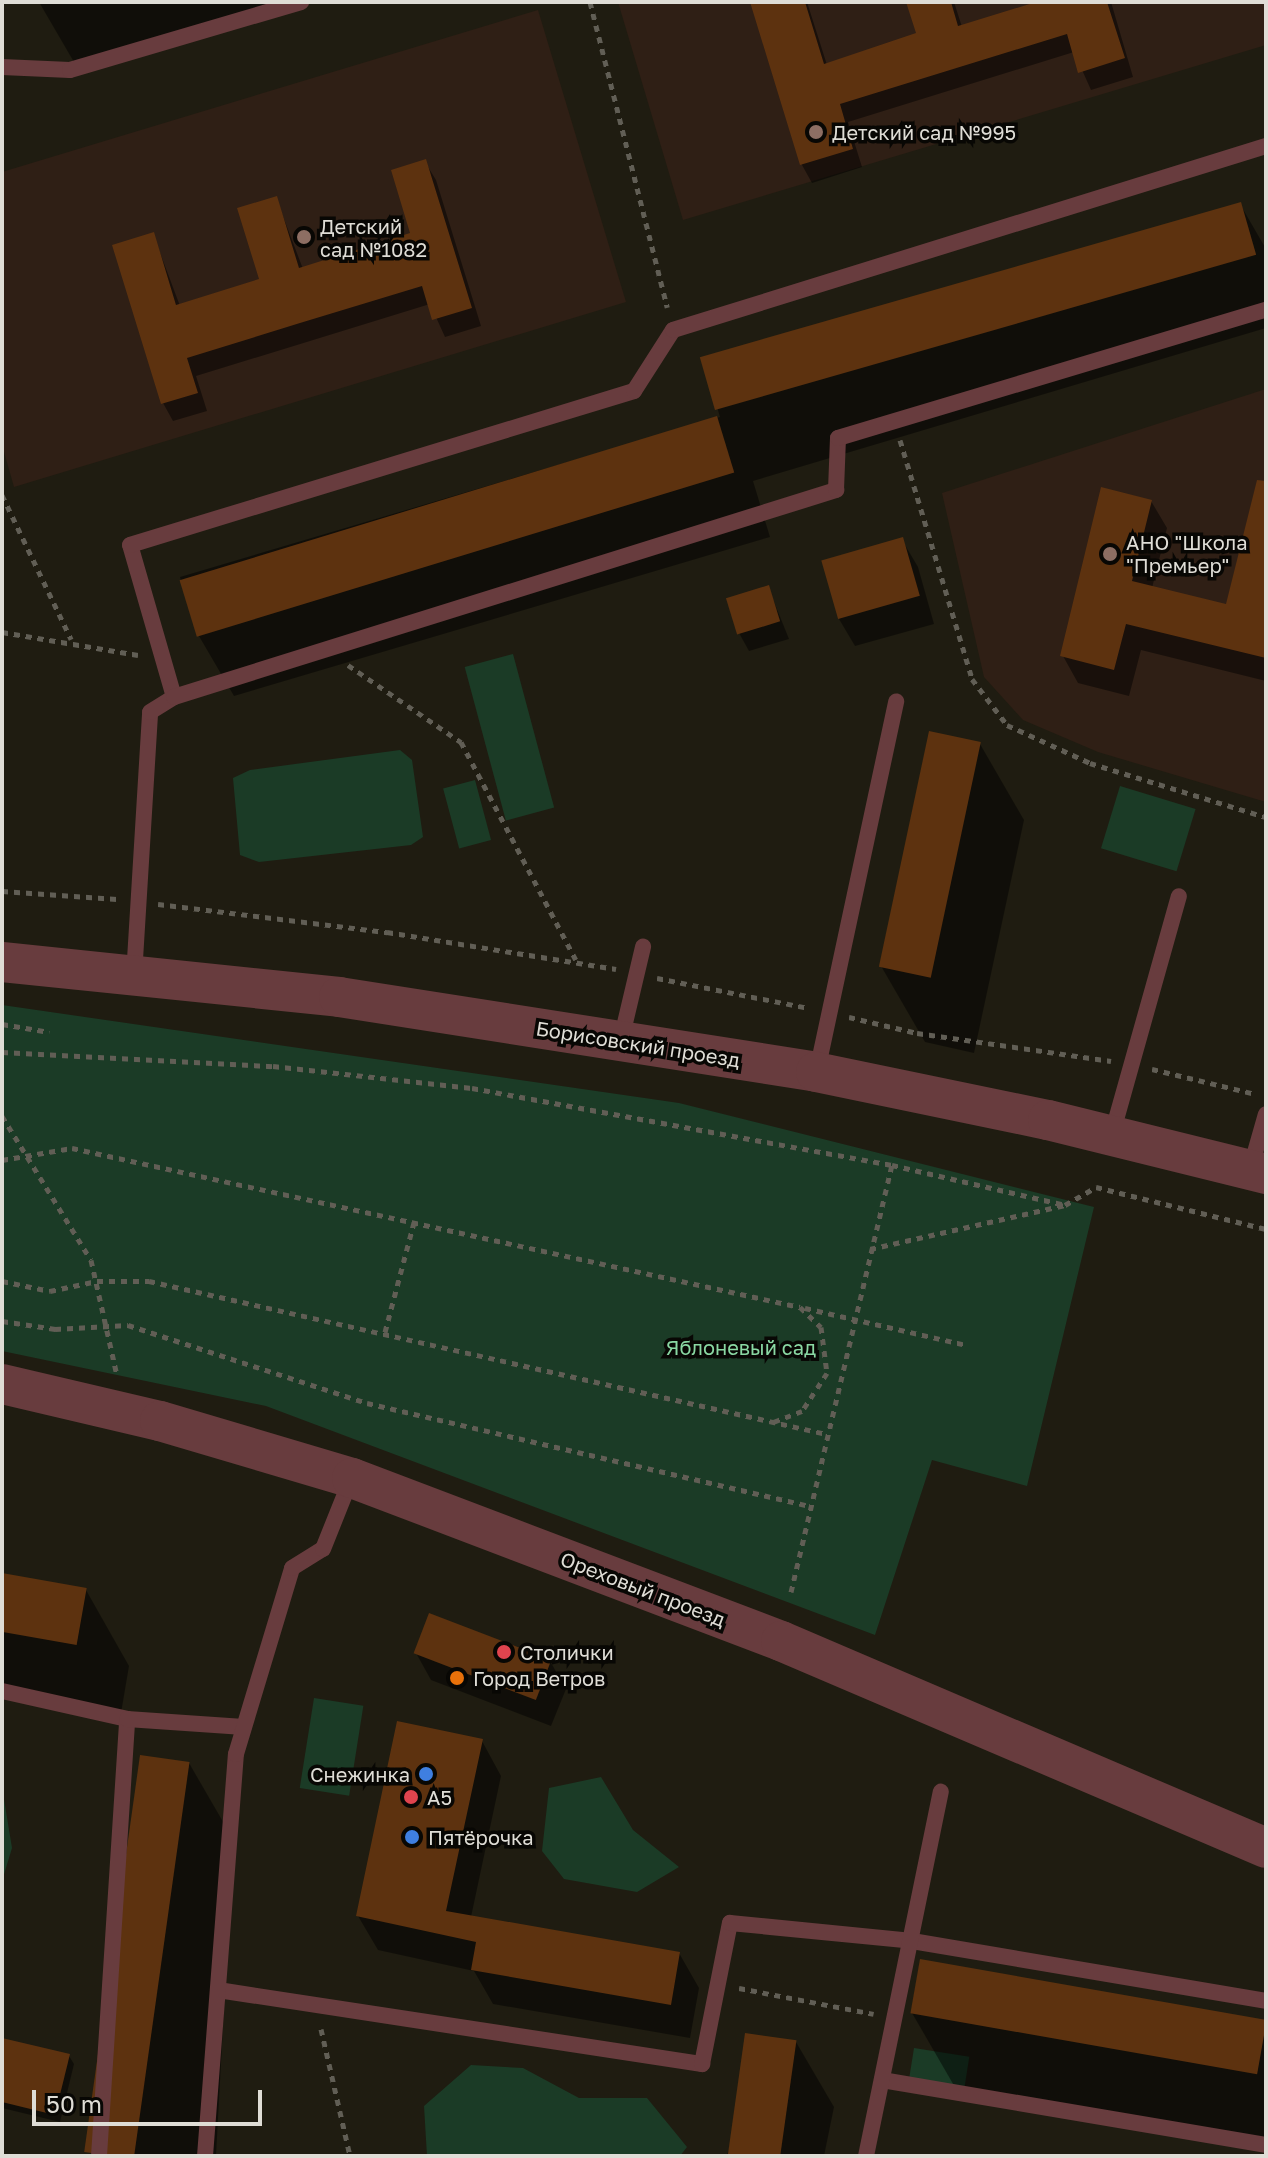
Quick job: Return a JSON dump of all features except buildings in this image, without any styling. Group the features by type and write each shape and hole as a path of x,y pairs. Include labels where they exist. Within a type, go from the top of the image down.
{"street":[{"name":"Борисовский проезд","path":"2,962 339,997 816,1072 1112,1136 1258,1172"},
{"name":"Ореховый проезд","path":"2,1384 160,1421 352,1478 781,1641 1266,1848"}],"lane":[{"path":"2,67 70,70 301,2"},
{"path":"174,697 130,545 634,391 673,330 1266,146"},
{"path":"134,976 150,712 174,697 836,490 838,438 1266,310"},
{"path":"816,1072 896,701"},
{"path":"1112,1136 1179,896"},
{"path":"621,1041 643,947"},
{"path":"1258,1172 1266,1114"},
{"path":"205,2156 236,1754 292,1568 323,1549 352,1478"},
{"path":"2,1691 127,1719 244,1727"},
{"path":"99,2156 127,1719"},
{"path":"866,2156 941,1792"},
{"path":"218,1990 702,2064 730,1923 912,1941 1266,2001"},
{"path":"882,2080 1266,2145"}],"path":[{"path":"590,2 673,330"},
{"path":"894,421 972,679 1007,725 1090,763 1266,817"},
{"path":"2,495 71,640"},
{"path":"2,632 71,640 162,660"},
{"path":"325,649 461,742 576,961"},
{"path":"2,1024 49,1032"},
{"path":"2,1052 273,1066 472,1088 892,1165 1065,1205"},
{"path":"2,1116 91,1260 119,1383"},
{"path":"2,1160 28,1158 72,1148 966,1345"},
{"path":"791,1592 892,1165"},
{"path":"870,1249 1065,1205 1096,1187 1266,1229"},
{"path":"385,1332 414,1222"},
{"path":"2,1281 50,1291 97,1281 149,1281 826,1434"},
{"path":"774,1422 802,1411 827,1373 821,1327 800,1307"},
{"path":"2,1321 55,1329 128,1325 367,1403 810,1506"},
{"path":"717,1984 895,2018"},
{"path":"316,2005 350,2156"}],"shaded area":[{"name":"Детский сад №995","path":"618,2 1266,2 1266,45 683,220"},
{"name":"Детский сад №1082","path":"538,10 626,302 14,487 2,445 2,172"},
{"name":"АНО \"Школа \"Премьер\"","path":"1266,389 1266,802 1098,752 1023,720 984,677 942,493"}],"green space":[{"path":"513,654 554,808 506,821 465,667"},
{"path":"400,750 412,760 423,837 411,845 259,862 240,855 233,778 250,770"},
{"path":"475,780 491,840 459,848 443,789"},
{"path":"1120,786 1196,809 1177,871 1101,848"},
{"name":"Яблоневый сад","path":"2,1005 679,1103 1094,1207 1027,1486 932,1460 875,1635 266,1406 2,1351"},
{"path":"314,1698 363,1706 349,1796 300,1788"},
{"path":"601,1777 633,1830 679,1867 637,1892 564,1879 542,1851 549,1788"},
{"path":"2,1787 12,1848 2,1881"},
{"path":"914,2048 969,2057 964,2087 909,2079"},
{"path":"471,2065 523,2068 579,2098 647,2098 687,2147 680,2156 427,2156 424,2106"}],"place":[{"name":"Детский сад №995","path":"816,132"},
{"name":"Детский сад №1082","path":"304,237"},
{"name":"АНО \"Школа \"Премьер\"","path":"1110,554"},
{"name":"Столички","path":"504,1652"},
{"name":"Город Ветров","path":"457,1678"},
{"name":"Снежинка","path":"426,1774"},
{"name":"А5","path":"411,1797"},
{"name":"Пятёрочка","path":"412,1837"}]}
